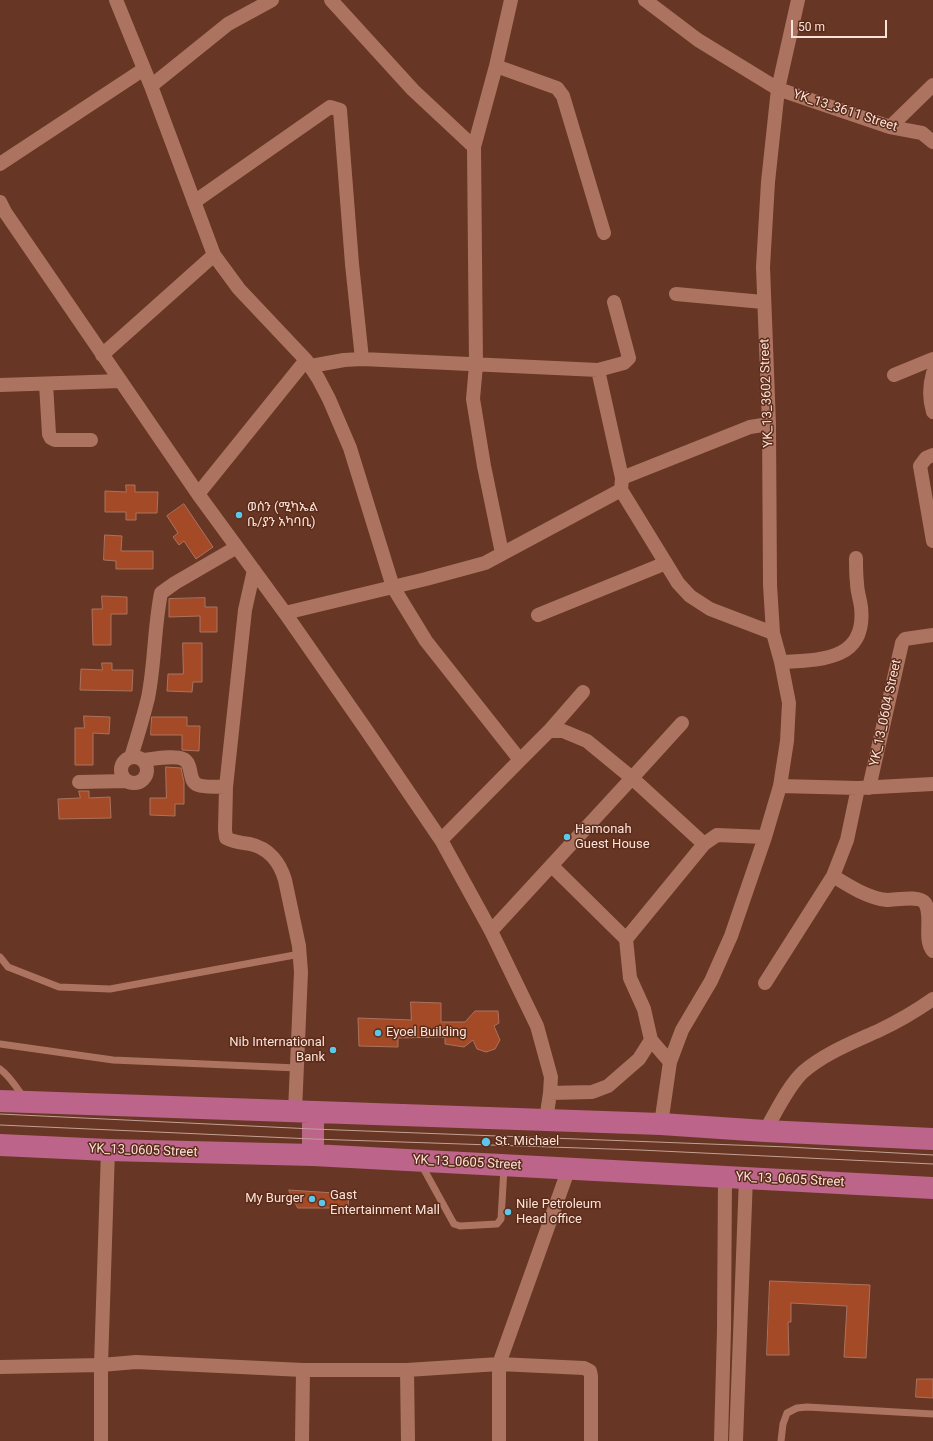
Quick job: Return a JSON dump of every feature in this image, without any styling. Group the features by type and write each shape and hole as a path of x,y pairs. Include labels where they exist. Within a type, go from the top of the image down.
{"main road":[{"path":"0,1101 661,1124 764,1131 933,1139"},
{"path":"304,1112 313,1155"},
{"name":"YK_13_0605 Street","path":"0,1145 108,1150 313,1155 933,1188"}],"street":[{"path":"116,0 151,86 214,255 239,289 308,363 329,399 350,448 393,587 426,641 520,760"},
{"path":"151,86 228,24 272,0"},
{"path":"331,0 413,90 474,146"},
{"path":"502,553 484,466 473,398 476,365 474,146 496,66 511,0"},
{"name":"YK_13_3611 Street","path":"645,0 698,40 778,89 890,127 922,133 933,142"},
{"name":"YK_13_3602 Street","path":"661,1124 670,1062 682,1030 711,981 731,936 765,837 780,786 788,726 789,703 781,662 773,633 770,585 769,424 763,267 768,182 778,89 798,0"},
{"path":"496,66 558,88 563,96 604,233"},
{"path":"0,164 144,69"},
{"path":"890,127 933,85"},
{"path":"194,202 330,107 340,110 352,264 362,359"},
{"path":"0,202 5,212 198,494 285,613 441,840 491,931 537,1026 551,1077 546,1120"},
{"path":"102,355 214,255"},
{"path":"676,294 764,302"},
{"path":"198,494 308,363 362,359 598,370 624,363 628,358 614,302"},
{"path":"894,375 933,359"},
{"path":"598,370 621,484 678,583 690,596 710,609 773,633"},
{"path":"933,373 929,386 930,404 933,412"},
{"path":"0,385 121,381"},
{"path":"46,384 49,434 51,438 55,440 91,440"},
{"path":"285,613 485,563 621,484 750,427 769,424"},
{"path":"933,455 926,458 920,466 933,541"},
{"path":"137,759 148,697 161,593 174,583 237,547"},
{"path":"781,662 830,658 848,650 854,642 860,631 862,621 857,584 856,558"},
{"path":"538,615 666,563"},
{"path":"254,570 245,610 226,787 225,830 226,838 253,845 271,854 282,869 286,880 300,954 301,972 297,1068 304,1112"},
{"name":"YK_13_0604 Street","path":"764,983 833,876 847,840 859,788 900,648 905,639 933,635"},
{"path":"441,840 549,731 583,692"},
{"path":"491,931 682,723"},
{"path":"549,731 563,731 586,742 632,778 704,844"},
{"path":"137,759 146,764 146,776 137,783 131,783 122,776 122,764 126,760 137,759 174,758 182,759 186,762 189,766 192,781 196,784 226,787"},
{"path":"80,782 126,780"},
{"path":"780,786 859,788 933,784"},
{"path":"626,939 704,844 717,835 765,837"},
{"path":"552,866 626,939 630,978 644,1009 651,1040 670,1062"},
{"path":"833,876 876,898 886,900 916,899 924,901 929,908 930,940 933,951"},
{"path":"764,1131 792,1084 802,1073 815,1063 846,1045 881,1030 917,1010 933,999"},
{"path":"550,1093 592,1092 608,1086 639,1059 651,1040"},
{"path":"101,1441 101,1365 108,1150"},
{"path":"499,1441 499,1364 569,1168"},
{"path":"721,1441 724,1329 735,1177"},
{"path":"735,1177 736,1441"},
{"path":"0,1367 101,1365 136,1362 303,1370 407,1370 499,1364 584,1368 590,1371 591,1376 591,1441"},
{"path":"302,1441 303,1370"},
{"path":"407,1370 408,1441"}],"lane":[{"path":"0,957 8,968 59,987 110,989 300,954"},
{"path":"0,1044 113,1060 297,1068"},
{"path":"0,1069 4,1071 26,1102"},
{"path":"419,1160 448,1215 454,1224 460,1226 497,1224 501,1219 504,1164"},
{"path":"781,1441 783,1424 787,1413 797,1408 806,1407 933,1414"}],"building":[{"path":"126,485 135,485 135,492 158,492 157,513 136,513 136,520 126,520 126,512 105,512 105,491 126,492"},
{"path":"184,504 213,547 196,559 184,541 179,545 173,537 178,533 167,516"},
{"path":"105,535 122,536 121,551 153,551 153,569 116,569 116,561 104,560"},
{"path":"102,596 127,597 127,614 111,614 111,645 93,645 92,609 102,609"},
{"path":"205,598 205,607 217,607 217,632 200,632 200,616 169,617 169,599"},
{"path":"183,643 202,643 202,682 193,682 192,692 167,691 168,674 183,674"},
{"path":"102,663 112,663 112,670 133,670 132,691 80,690 81,669 102,670"},
{"path":"84,716 110,717 109,734 93,733 93,765 75,765 75,728 84,728"},
{"path":"152,717 187,717 187,726 200,726 199,751 182,750 182,735 151,735"},
{"path":"166,767 181,768 184,782 184,804 175,804 175,816 150,815 150,798 166,798"},
{"path":"79,791 89,791 89,798 110,797 111,818 59,819 58,799 80,798"},
{"path":"411,1002 441,1003 441,1022 465,1022 475,1011 498,1011 499,1023 494,1026 500,1040 495,1049 486,1052 477,1049 473,1040 464,1047 445,1044 445,1037 398,1038 398,1047 359,1046 358,1018 411,1020"},
{"name":"Gast Entertainment Mall","path":"289,1190 349,1194 348,1208 298,1208"},
{"path":"770,1281 870,1285 866,1358 844,1357 847,1306 791,1303 791,1322 788,1322 789,1355 767,1355"},
{"path":"917,1379 933,1379 933,1398 916,1397"}],"tram line":[{"path":"0,1114 313,1129 788,1147 933,1155"},
{"path":"0,1125 313,1139 640,1150 933,1164"}],"place":[{"name":"ወሰን (ሚካኤል ቤ/ያን አካባቢ)","path":"239,515"},
{"name":"Hamonah Guest House","path":"567,837"},
{"name":"Eyoel Building","path":"378,1033"},
{"name":"Nib International Bank","path":"333,1050"},
{"name":"St. Michael","path":"486,1142"},
{"name":"My Burger","path":"312,1199"},
{"name":"Gast Entertainment Mall","path":"322,1203"},
{"name":"Nile Petroleum Head office","path":"508,1212"}]}
